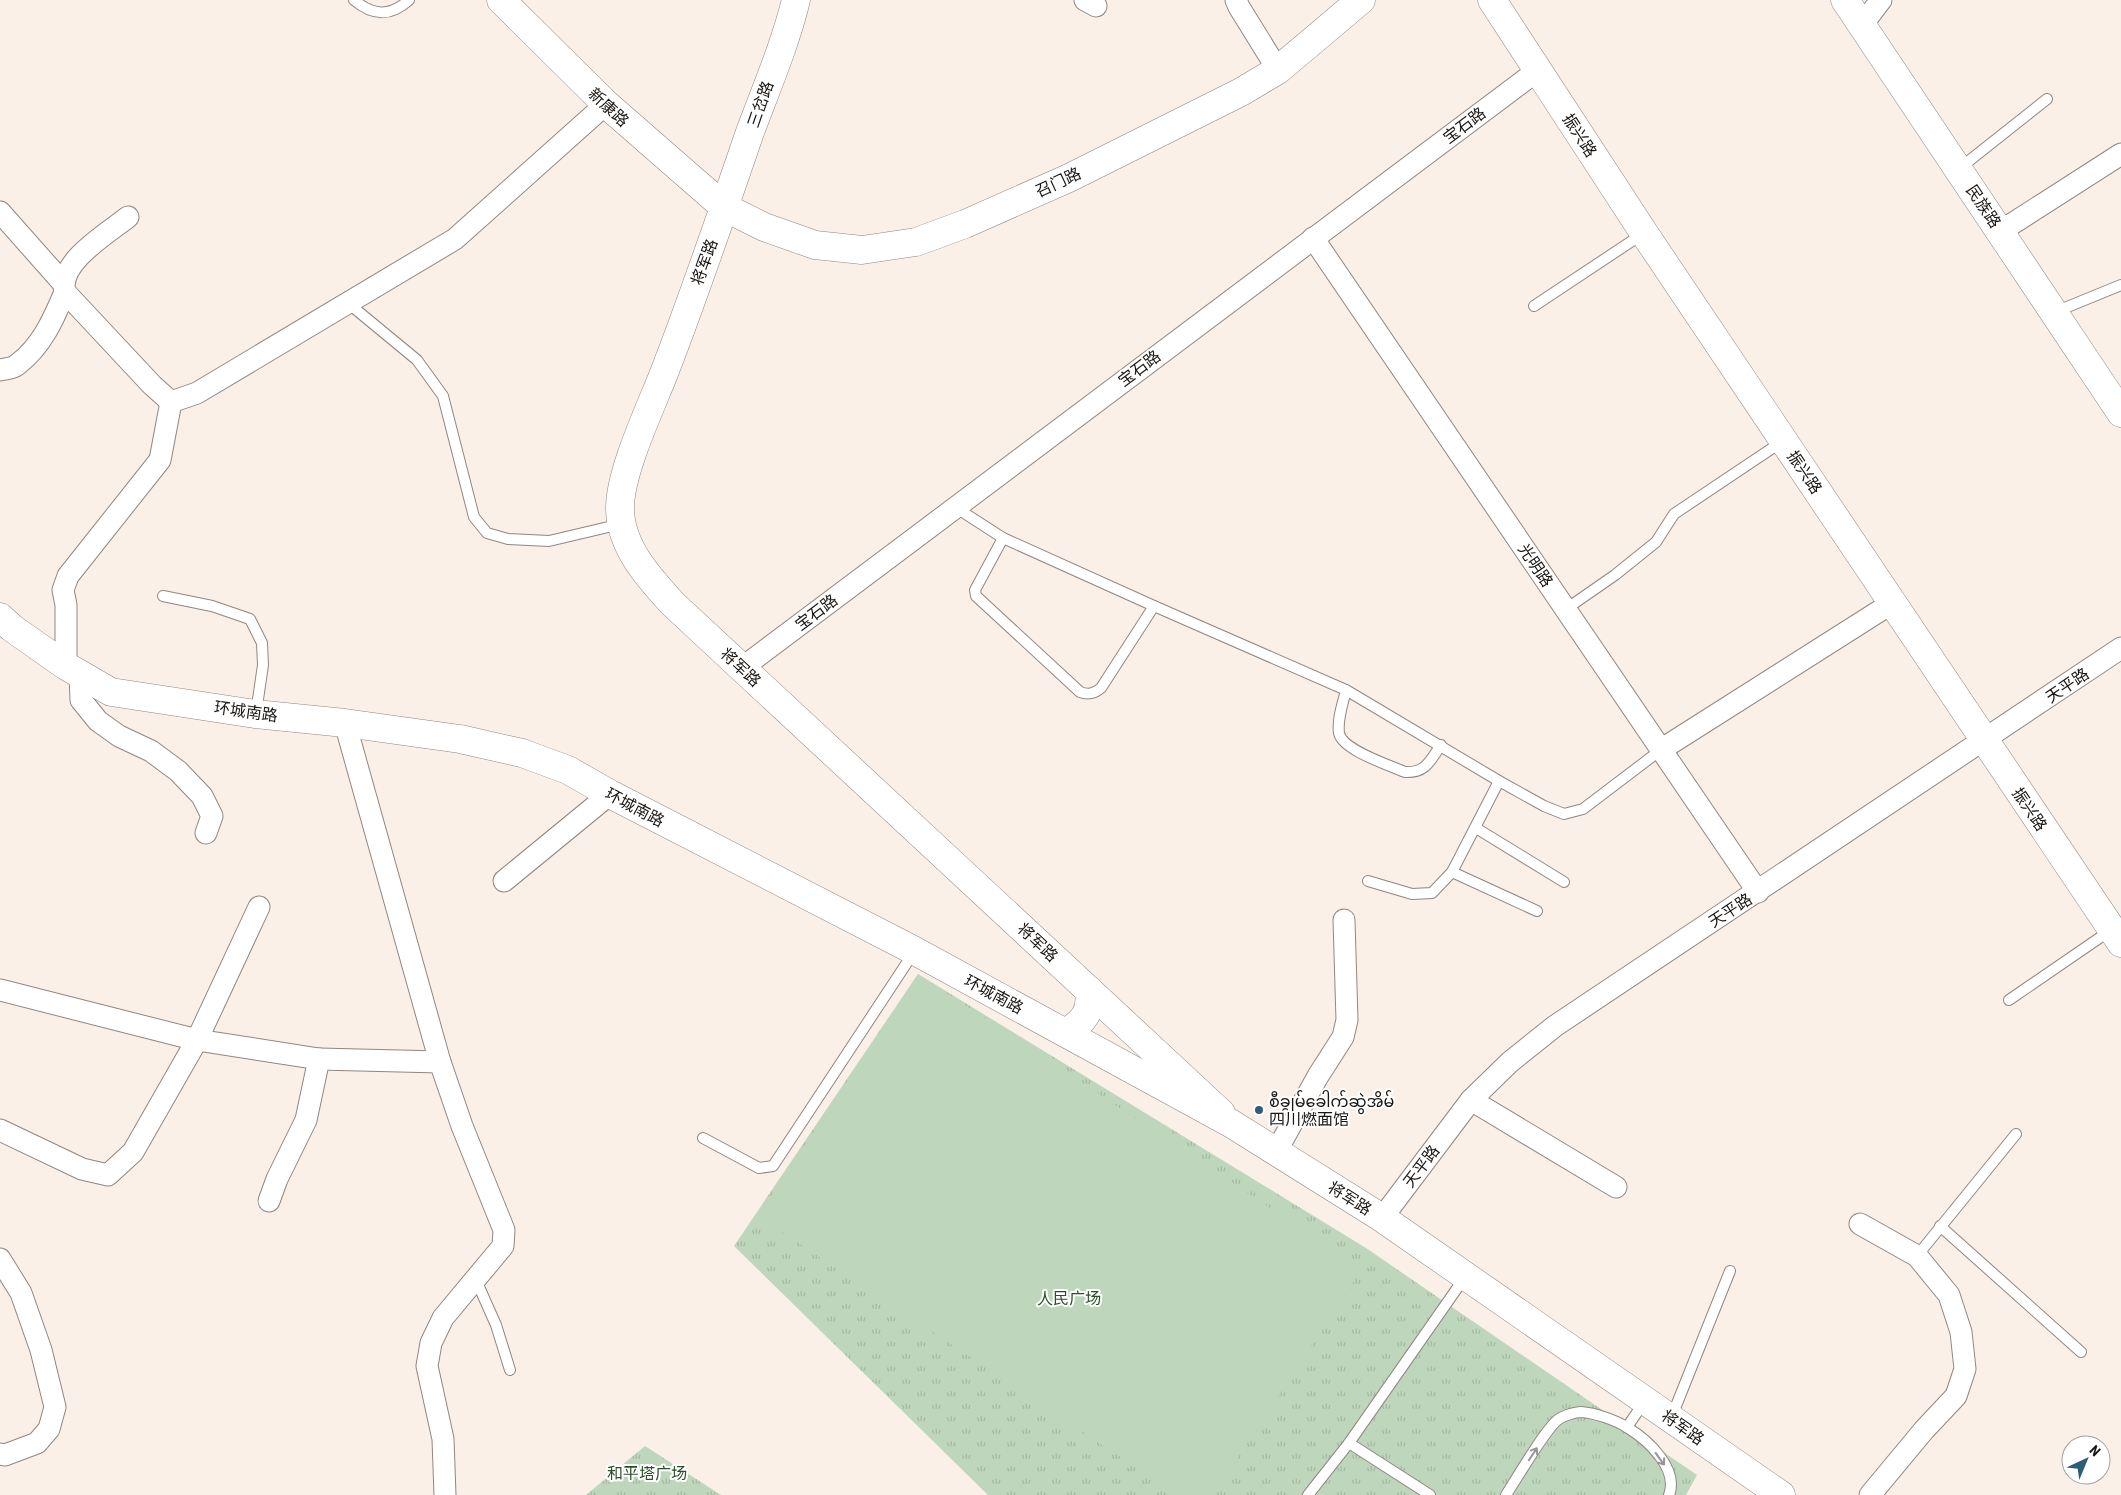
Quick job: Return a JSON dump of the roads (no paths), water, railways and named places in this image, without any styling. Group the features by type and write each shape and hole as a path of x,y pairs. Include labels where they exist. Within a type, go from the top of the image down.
{"main road":[{"name":"新康路","path":"501,0 606,104 724,207"},
{"name":"召门路","path":"724,207 764,227 815,245 862,250 916,242 965,224 1069,178 1241,92 1278,70 1361,0"},
{"name":"振兴路","path":"1492,0 1644,233 2117,936"},
{"name":"民族路","path":"1845,0 2121,413"},
{"name":"三岔路","path":"724,207 793,2"},
{"name":"将军路","path":"724,207 632,457 620,506 622,529 634,555 650,579 673,604 1232,1124 1382,1218 1781,1495"},
{"name":"环城南路","path":"0,617 12,628 73,670 111,692 256,714 346,723 460,739 522,753 568,770 610,794 915,951 1232,1124"},
{"path":"1066,1033 1075,1027 1087,1013 1091,1005 1089,990"}],"street":[{"path":"1236,0 1278,70"},
{"path":"1862,25 1881,0"},
{"name":"宝石路","path":"742,668 1538,70"},
{"path":"172,402 197,393 455,239 606,104"},
{"path":"2001,231 2121,154"},
{"path":"0,212 152,385 172,402"},
{"path":"0,370 17,365 49,329 74,261 128,217"},
{"name":"光明路","path":"1313,238 1758,892"},
{"path":"172,402 160,460 68,576 62,590 66,605 73,670 81,700 98,720 119,736 152,751 178,771 202,796 212,816 206,833"},
{"path":"1662,750 1892,603"},
{"name":"天平路","path":"1382,1218 1472,1100 1510,1062 1555,1026 2121,648"},
{"path":"346,723 440,1062 462,1126 504,1230 503,1246 443,1318 431,1343 427,1366 443,1439 445,1495"},
{"path":"504,881 610,794"},
{"path":"0,1130 82,1169 108,1175 133,1152 197,1040 258,907"},
{"path":"1276,1152 1318,1076 1343,1037 1347,1020 1344,920"},
{"path":"0,990 197,1040 319,1059 440,1062"},
{"path":"269,1200 277,1179 306,1120 319,1059"},
{"path":"1472,1100 1616,1187"},
{"path":"1860,1224 1917,1256 1949,1295 1961,1332 1965,1369 1956,1396 1924,1430 1870,1495"},
{"path":"0,1259 21,1293 41,1350 55,1407 49,1429 37,1443 5,1455 0,1454"}],"lane":[{"path":"354,0 375,13 388,12 403,6 409,0"},
{"path":"1959,170 2047,99"},
{"path":"1534,306 1644,233"},
{"path":"2054,312 2121,285"},
{"path":"348,303 418,360 443,396 474,517 487,533 508,540 549,541 622,524"},
{"path":"1566,609 1615,575 1656,542 1674,514 1784,441"},
{"path":"954,507 1003,538 1346,690 1441,745 1499,782 1544,806 1564,814 1583,809 1662,750"},
{"path":"1003,538 975,590 976,596 1080,692 1086,694 1095,693 1101,688 1154,606"},
{"path":"163,596 212,606 250,619 262,643 263,665 256,714"},
{"path":"1346,690 1339,734 1349,747 1405,772 1415,772 1423,769 1441,745"},
{"path":"1368,881 1412,894 1432,893 1452,872 1499,782"},
{"path":"1476,828 1564,882"},
{"path":"1452,872 1538,911"},
{"path":"2009,1000 2117,936"},
{"path":"703,1138 759,1168 773,1166 915,951"},
{"path":"1917,1256 2016,1134"},
{"path":"1940,1226 2080,1352"},
{"path":"1671,1419 1730,1271"},
{"path":"1308,1495 1350,1443 1466,1276"},
{"path":"476,1280 496,1325 510,1370"},
{"path":"1627,1427 1645,1401"},
{"path":"1506,1495 1558,1420 1580,1412 1607,1419 1627,1427 1650,1444 1669,1471 1672,1489 1669,1495"},
{"path":"1350,1443 1430,1495"}],"place":[{"name":"စီချွမ်ခေါက်ဆွဲအိမ် 四川燃面馆","path":"1259,1110"}],"park label":[{"name":"人民广场","path":"1069,1298"},
{"name":"和平塔广场","path":"647,1473"}]}
